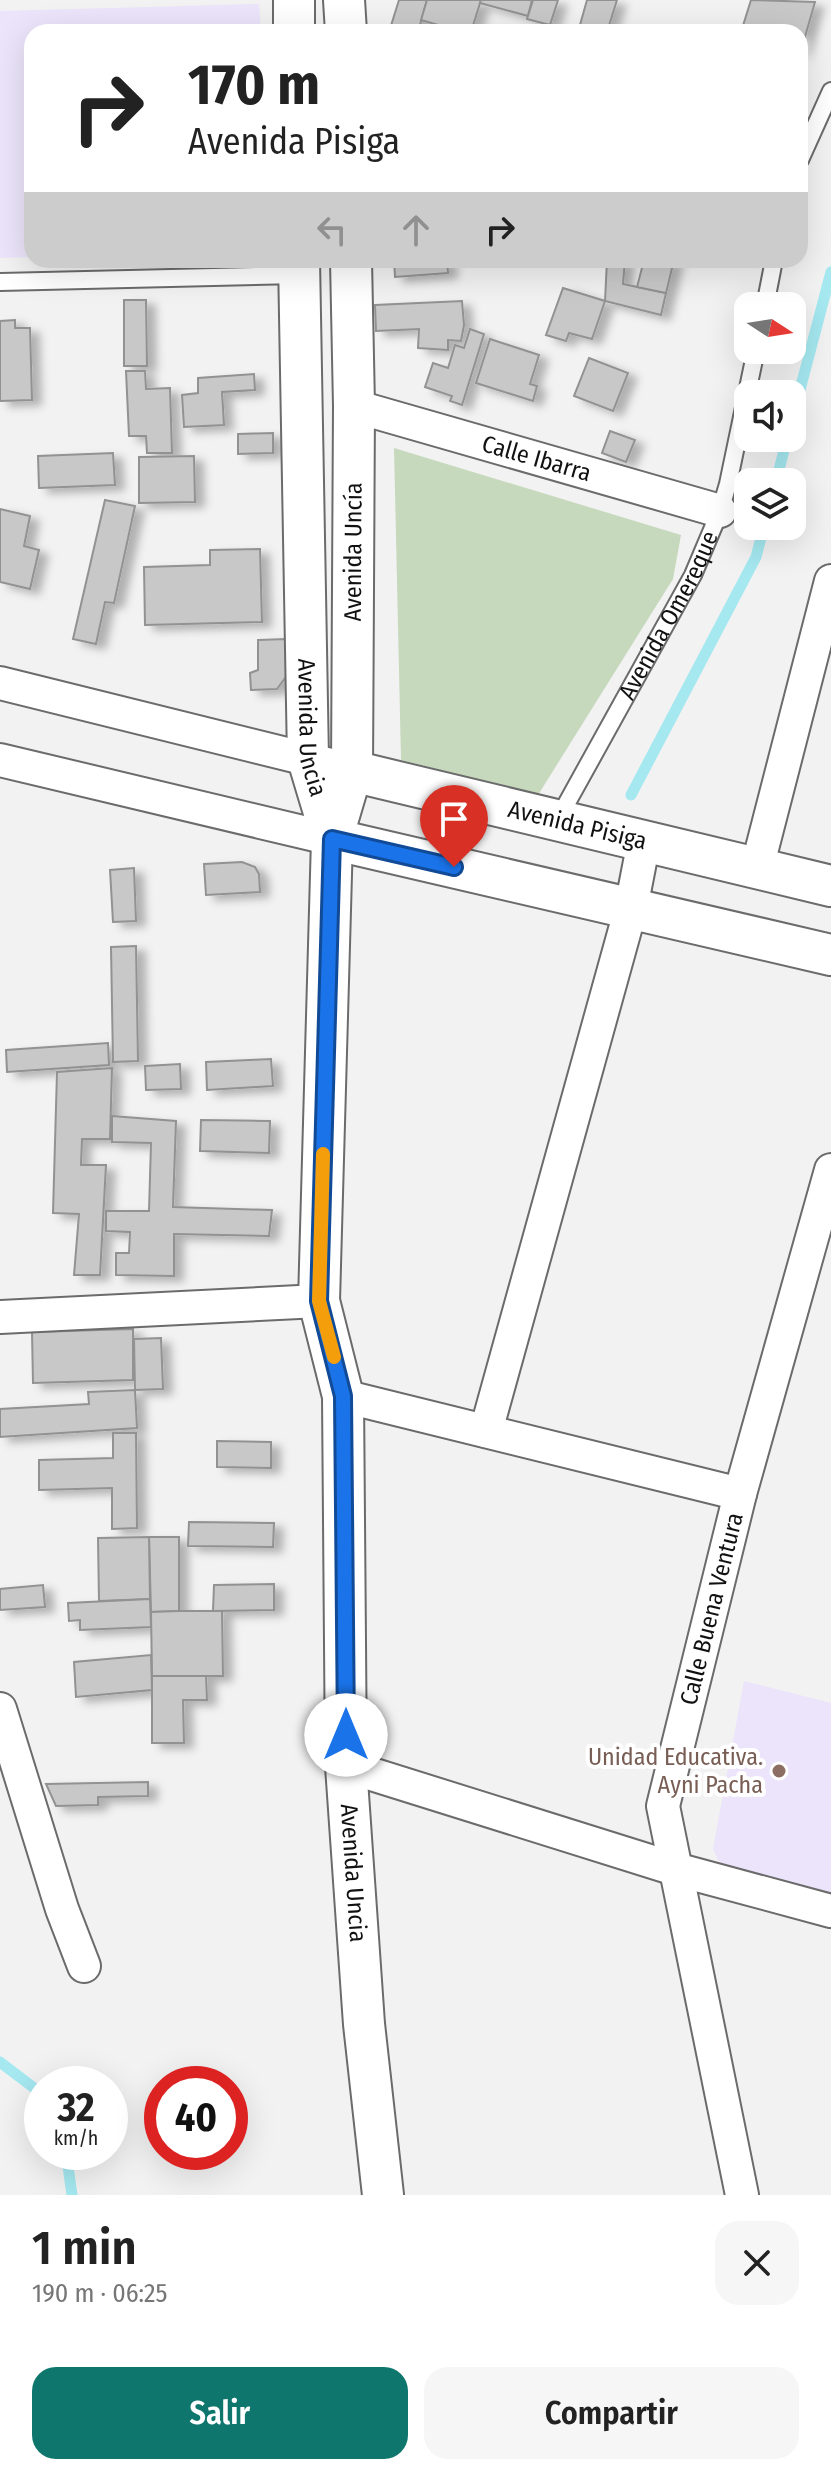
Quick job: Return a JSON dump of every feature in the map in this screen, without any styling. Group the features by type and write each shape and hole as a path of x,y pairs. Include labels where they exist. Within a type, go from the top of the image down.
{"street":[{"path":"294,0 294,24"},
{"path":"344,0 346,24"},
{"name":"Avenida Uncia","path":"299,268 308,759 332,839 319,1301 343,1396 346,1766 364,2024 383,2195"},
{"name":"Avenida Uncía","path":"332,839 352,771 354,406 351,268"},
{"name":"Calle Ibarra","path":"354,406 720,511"},
{"path":"757,868 831,581"},
{"name":"Avenida Pisiga","path":"0,683 831,886"},
{"path":"0,760 831,955"},
{"path":"486,1431 631,908 644,841"},
{"name":"Calle Buena Ventura","path":"742,2195 663,1806 740,1494 831,1170"},
{"path":"0,1317 319,1301"},
{"path":"343,1396 740,1494"},
{"path":"0,1709 57,1895 84,1966"},
{"path":"346,1766 675,1869 831,1911"}],"lane":[{"path":"808,142 831,91"},
{"path":"0,282 299,268"},
{"path":"768,292 772,268"},
{"name":"Avenida Omereque","path":"558,819 693,575 728,484 753,364"}],"shaded area":[{"path":"259,4 260,24 24,24 24,257 0,258 0,11"},
{"name":"Unidad Educativa. Ayni Pacha","path":"744,1681 831,1703 831,1897 727,1869 713,1849"}],"green space":[{"path":"394,448 681,535 673,579 538,795 401,760"}],"building":[{"path":"399,0 427,0 420,24 392,24"},
{"path":"427,0 481,0 474,24 435,24 421,20"},
{"path":"481,0 532,0 528,16 480,3"},
{"path":"533,0 558,0 550,24 527,19"},
{"path":"587,0 617,0 610,24 580,24"},
{"path":"751,0 815,2 808,26 744,24"},
{"path":"394,268 448,268 448,273 395,277"},
{"path":"607,268 624,268 623,284 666,293 661,315 605,301"},
{"path":"642,268 672,268 666,293 637,287"},
{"path":"563,288 605,301 592,339 569,333 566,341 546,335"},
{"path":"124,300 146,300 147,366 124,366"},
{"path":"462,301 464,325 461,341 448,340 448,350 418,348 419,329 376,331 375,305"},
{"path":"15,320 15,328 30,328 32,400 0,401 0,321"},
{"path":"470,329 484,334 462,405 450,401 452,396 425,387 433,363 448,368 455,345 464,348"},
{"path":"490,339 539,355 530,384 537,386 533,401 476,383"},
{"path":"589,358 628,373 613,411 574,396"},
{"path":"126,371 145,371 146,389 170,388 172,453 147,453 146,436 129,436"},
{"path":"254,374 255,390 222,392 224,425 184,427 182,395 198,393 198,378"},
{"path":"610,431 635,440 626,462 602,453"},
{"path":"273,433 273,453 238,454 238,434"},
{"path":"113,453 115,485 39,488 38,456"},
{"path":"194,456 195,502 139,503 139,457"},
{"path":"105,500 135,506 114,603 105,602 96,644 73,639"},
{"path":"0,509 30,516 24,546 39,550 30,589 0,582"},
{"path":"260,549 262,622 145,625 144,567 210,565 210,550"},
{"path":"287,639 288,674 277,689 251,690 250,673 258,670 258,640"},
{"path":"242,862 255,867 259,874 260,892 206,895 204,864"},
{"path":"134,868 136,921 113,922 110,870"},
{"path":"136,946 138,1061 113,1062 111,947"},
{"path":"108,1043 109,1065 7,1072 6,1050"},
{"path":"271,1059 273,1086 207,1090 206,1062"},
{"path":"180,1064 181,1089 146,1090 145,1066"},
{"path":"112,1068 110,1139 82,1139 81,1165 106,1165 100,1275 74,1275 79,1214 53,1213 57,1072"},
{"path":"112,1116 176,1121 173,1207 272,1210 269,1236 174,1234 174,1276 116,1275 116,1253 129,1253 130,1232 106,1231 106,1211 149,1211 151,1143 112,1142"},
{"path":"201,1120 270,1121 269,1153 200,1151"},
{"path":"133,1329 133,1380 33,1383 32,1332"},
{"path":"161,1338 163,1389 135,1390 134,1339"},
{"path":"135,1390 137,1428 0,1437 0,1409 89,1404 88,1392"},
{"path":"113,1433 136,1433 137,1528 112,1529 112,1488 39,1490 39,1460 113,1458"},
{"path":"217,1441 271,1442 271,1468 217,1467"},
{"path":"189,1522 274,1523 273,1547 188,1546"},
{"path":"149,1537 179,1537 179,1611 151,1612"},
{"path":"149,1537 150,1599 99,1601 98,1538"},
{"path":"274,1584 274,1610 213,1611 214,1585"},
{"path":"43,1585 45,1607 0,1610 0,1589"},
{"path":"150,1599 151,1627 80,1630 80,1620 69,1621 68,1603"},
{"path":"222,1611 223,1676 152,1676 151,1612"},
{"path":"151,1655 152,1690 76,1697 74,1662"},
{"path":"152,1676 206,1676 207,1700 183,1700 184,1743 152,1743"},
{"path":"148,1782 148,1796 98,1797 98,1805 56,1806 46,1784"}],"waterway":[{"path":"803,380 831,272"},
{"path":"780,468 784,452"},
{"path":"631,795 756,557 760,540"},
{"path":"0,2062 24,2080"},
{"path":"69,2170 72,2195"}],"slow traffic":[{"path":"323,1154 319,1301 334,1357"}],"place":[{"name":"Unidad Educativa. Ayni Pacha","path":"779,1771"}],"route":[{"path":"346,1735 343,1396 319,1301 332,839 454,867"}]}
